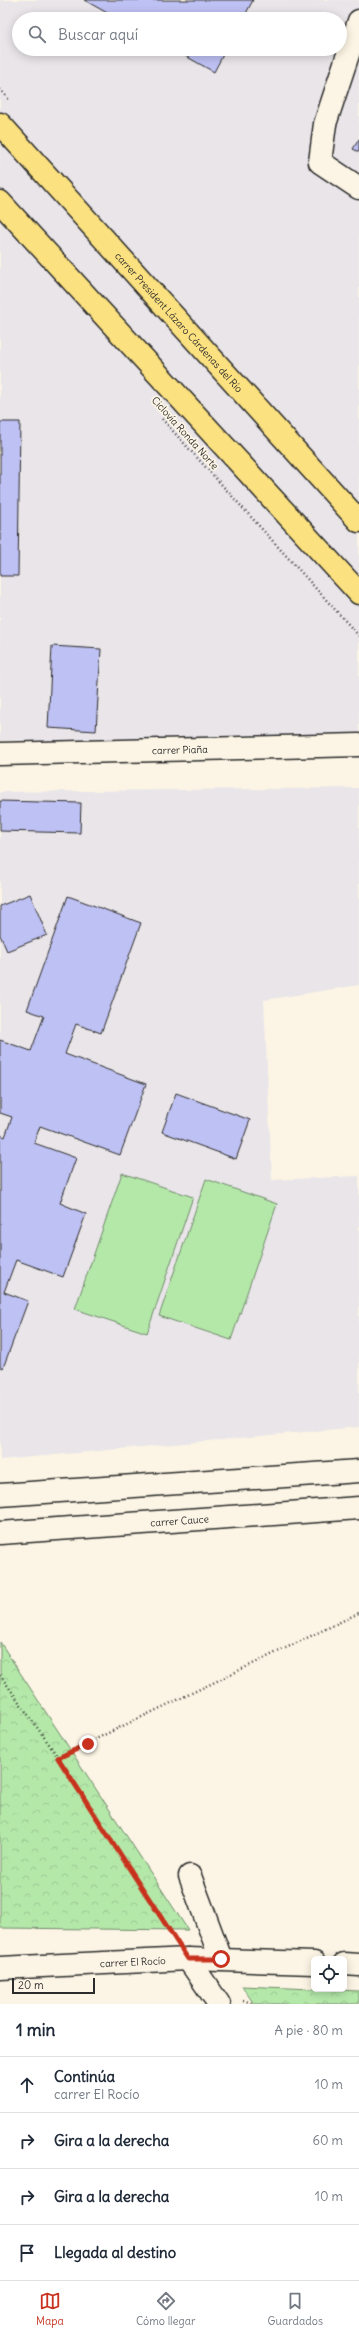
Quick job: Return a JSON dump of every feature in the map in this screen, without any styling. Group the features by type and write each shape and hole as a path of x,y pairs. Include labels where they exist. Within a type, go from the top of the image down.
{"main road":[{"name":"carrer President Lázaro Cárdenas del Río","path":"0,124 359,521"},
{"path":"0,202 359,593"}],"street":[{"path":"359,21 325,124 320,162 359,188"},
{"name":"carrer Piaña","path":"0,754 359,745"},
{"path":"0,1495 359,1471"},
{"name":"carrer Cauce","path":"0,1533 359,1508"},
{"path":"190,1876 221,1959"},
{"path":"188,1959 219,2004"},
{"name":"carrer El Rocío","path":"0,1968 188,1959 311,1963"},
{"path":"347,1964 359,1964"}],"path":[{"name":"Ciclovía Ronda Norte","path":"161,418 359,636"},
{"path":"58,1758 359,1613"},
{"path":"0,1675 58,1758 188,1959"}],"shaded area":[{"path":"0,0 359,0 359,739 0,741"},
{"path":"359,788 359,985 264,1000 272,1180 359,1176 359,1427 0,1460 0,792"}],"green space":[{"path":"122,1173 193,1197 147,1333 75,1309"},
{"path":"206,1179 277,1204 231,1340 159,1316"},
{"path":"0,1642 188,1930 0,1928"},
{"path":"242,1986 311,1989 311,1992 359,1991 359,2004 254,2004"}],"building":[{"path":"84,0 253,0 247,12 105,12"},
{"path":"185,56 222,56 214,72"},
{"path":"359,139 359,152 353,149"},
{"path":"0,422 20,422 18,576 0,576"},
{"path":"52,646 101,649 96,731 48,728"},
{"path":"0,801 81,803 80,833 0,831"},
{"path":"30,894 47,935 7,951 0,935 0,906"},
{"path":"68,896 141,923 101,1033 76,1024 65,1054 146,1084 120,1155 40,1126 34,1143 76,1158 60,1203 86,1214 63,1277 16,1260 4,1292 28,1301 3,1368 0,1367 0,1135 5,1137 12,1117 0,1113 0,1040 31,1051 44,1016 27,1010"},
{"path":"176,1093 250,1120 236,1159 162,1132"}],"route":[{"path":"88,1744 58,1758 188,1959 221,1959"}]}
